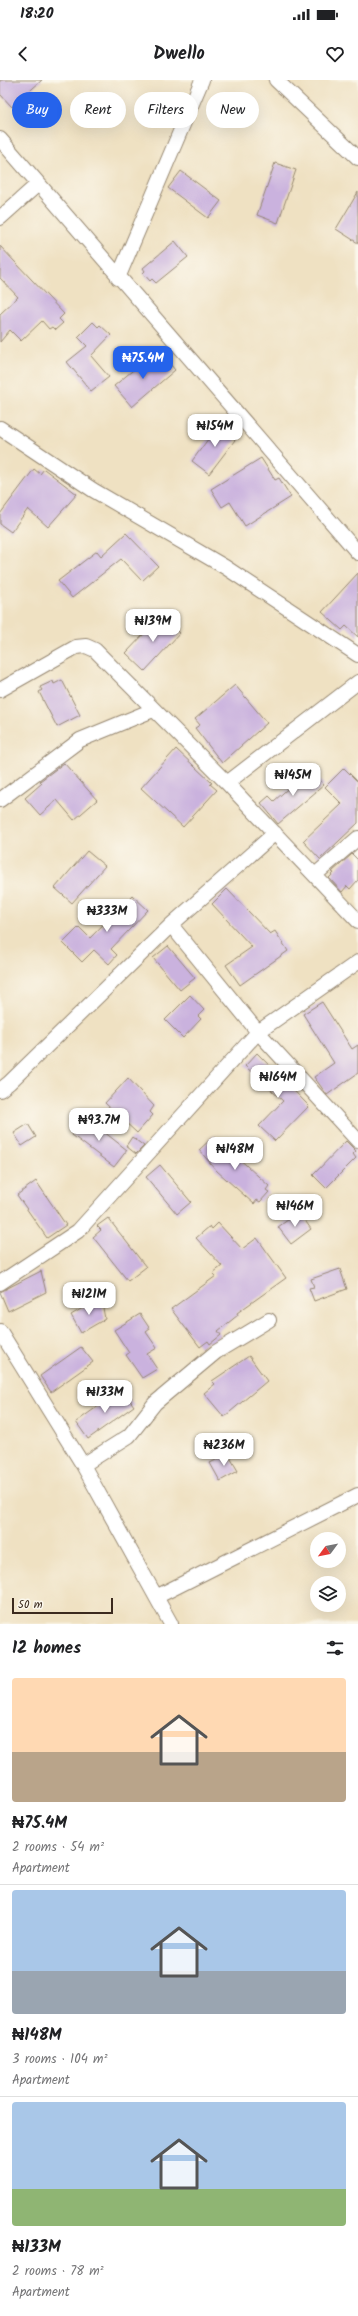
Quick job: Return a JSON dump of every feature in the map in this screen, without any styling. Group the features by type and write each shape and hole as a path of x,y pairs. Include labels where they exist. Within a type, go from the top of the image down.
{"street":[{"path":"118,278 202,80"},
{"path":"276,80 358,158"},
{"path":"0,139 118,278 252,428 358,553"},
{"path":"0,218 38,184"},
{"path":"0,428 94,490 225,567 358,655"},
{"path":"0,690 76,648 86,646 95,650 227,783 358,921"},
{"path":"227,783 358,682"},
{"path":"0,800 80,740 153,710"},
{"path":"0,1090 9,1083 170,925 275,833"},
{"path":"315,875 358,838"},
{"path":"170,925 258,1032 358,1141"},
{"path":"0,1283 78,1231 258,1032 358,962"},
{"path":"84,1465 129,1436 155,1403 216,1352 269,1320"},
{"path":"0,1331 84,1465 171,1624"},
{"path":"156,1597 358,1495"}],"building":[{"path":"0,80 42,80 29,92 12,92 12,107 0,94"},
{"path":"275,163 296,170 278,223 257,215"},
{"path":"181,171 221,201 208,218 168,188"},
{"path":"358,192 358,243 336,229"},
{"path":"175,241 188,257 156,283 152,279 150,281 143,273 145,271 143,268"},
{"path":"0,246 64,314 59,319 63,323 55,330 52,327 49,329 42,321 21,341 10,330 0,342 0,314 18,297 0,278"},
{"path":"93,322 98,327 100,325 111,335 91,356 109,377 91,391 67,362 87,346 78,337"},
{"path":"150,356 158,366 166,359 175,370 132,407 114,386"},
{"path":"225,422 234,429 232,432 238,436 209,474 192,461 220,423 223,425"},
{"path":"261,458 275,480 279,478 291,497 245,526 230,502 222,507 211,489"},
{"path":"34,469 40,474 44,469 77,494 48,527 28,509 11,532 0,524 0,514"},
{"path":"126,533 158,566 142,581 121,559 72,598 58,581 97,551 101,556"},
{"path":"358,573 358,637 346,626 342,630 322,612"},
{"path":"162,615 180,633 145,671 126,653"},
{"path":"62,680 80,715 57,727 39,692 42,690 40,687 53,681 54,684"},
{"path":"235,685 267,723 222,763 195,728 200,725 195,719"},
{"path":"176,749 212,783 210,784 217,790 183,827 141,788"},
{"path":"64,763 97,800 74,820 57,800 40,815 25,798 42,783 40,781"},
{"path":"344,768 358,782 358,823 320,859 303,841 342,804 325,787"},
{"path":"310,769 324,785 278,824 261,803 269,796 274,801"},
{"path":"87,851 105,866 72,903 55,888"},
{"path":"352,854 358,860 358,880 350,889 347,886 342,892 329,878 334,873 332,872"},
{"path":"227,889 270,934 275,931 288,951 240,985 226,965 252,947 212,904"},
{"path":"132,895 148,910 111,949 117,955 109,964 94,950 82,962 63,943 79,927 90,938"},
{"path":"168,946 195,978 180,990 153,958"},
{"path":"190,995 204,1010 198,1016 201,1019 183,1038 165,1020"},
{"path":"322,1002 352,1049 358,1045 358,1073 327,1095 314,1077 334,1063 303,1014"},
{"path":"257,1053 309,1106 275,1141 259,1126 283,1101 245,1066"},
{"path":"128,1078 154,1106 150,1112 153,1115 137,1133 105,1103"},
{"path":"85,1117 127,1150 114,1167 72,1135"},
{"path":"28,1124 36,1137 22,1146 14,1133"},
{"path":"214,1136 235,1158 236,1156 269,1186 266,1190 269,1192 260,1202 257,1200 254,1204 217,1171 199,1150"},
{"path":"132,1137 144,1146 136,1154 126,1146"},
{"path":"346,1141 356,1151 353,1154 356,1158 326,1188 313,1175"},
{"path":"160,1165 191,1202 177,1214 146,1177"},
{"path":"36,1181 66,1225 47,1238 17,1195"},
{"path":"299,1212 311,1229 291,1244 278,1227"},
{"path":"108,1218 146,1267 128,1281 93,1237 101,1230 97,1226"},
{"path":"218,1223 242,1249 257,1238 286,1278 237,1313 238,1315 218,1331 221,1335 210,1344 208,1341 200,1347 171,1309 216,1276 213,1273 222,1266 196,1238 210,1226 212,1229"},
{"path":"340,1269 347,1289 314,1301 309,1288 314,1287 311,1279"},
{"path":"41,1271 46,1292 8,1311 0,1292"},
{"path":"101,1297 105,1319 81,1333 71,1315"},
{"path":"140,1314 150,1329 146,1332 157,1348 147,1354 157,1369 142,1378 126,1355 129,1353 114,1330"},
{"path":"81,1347 93,1362 51,1392 40,1376"},
{"path":"249,1356 267,1381 224,1417 204,1393 215,1384 212,1381"},
{"path":"122,1389 134,1406 88,1439 76,1422"},
{"path":"228,1454 238,1471 220,1481 210,1463"}]}
